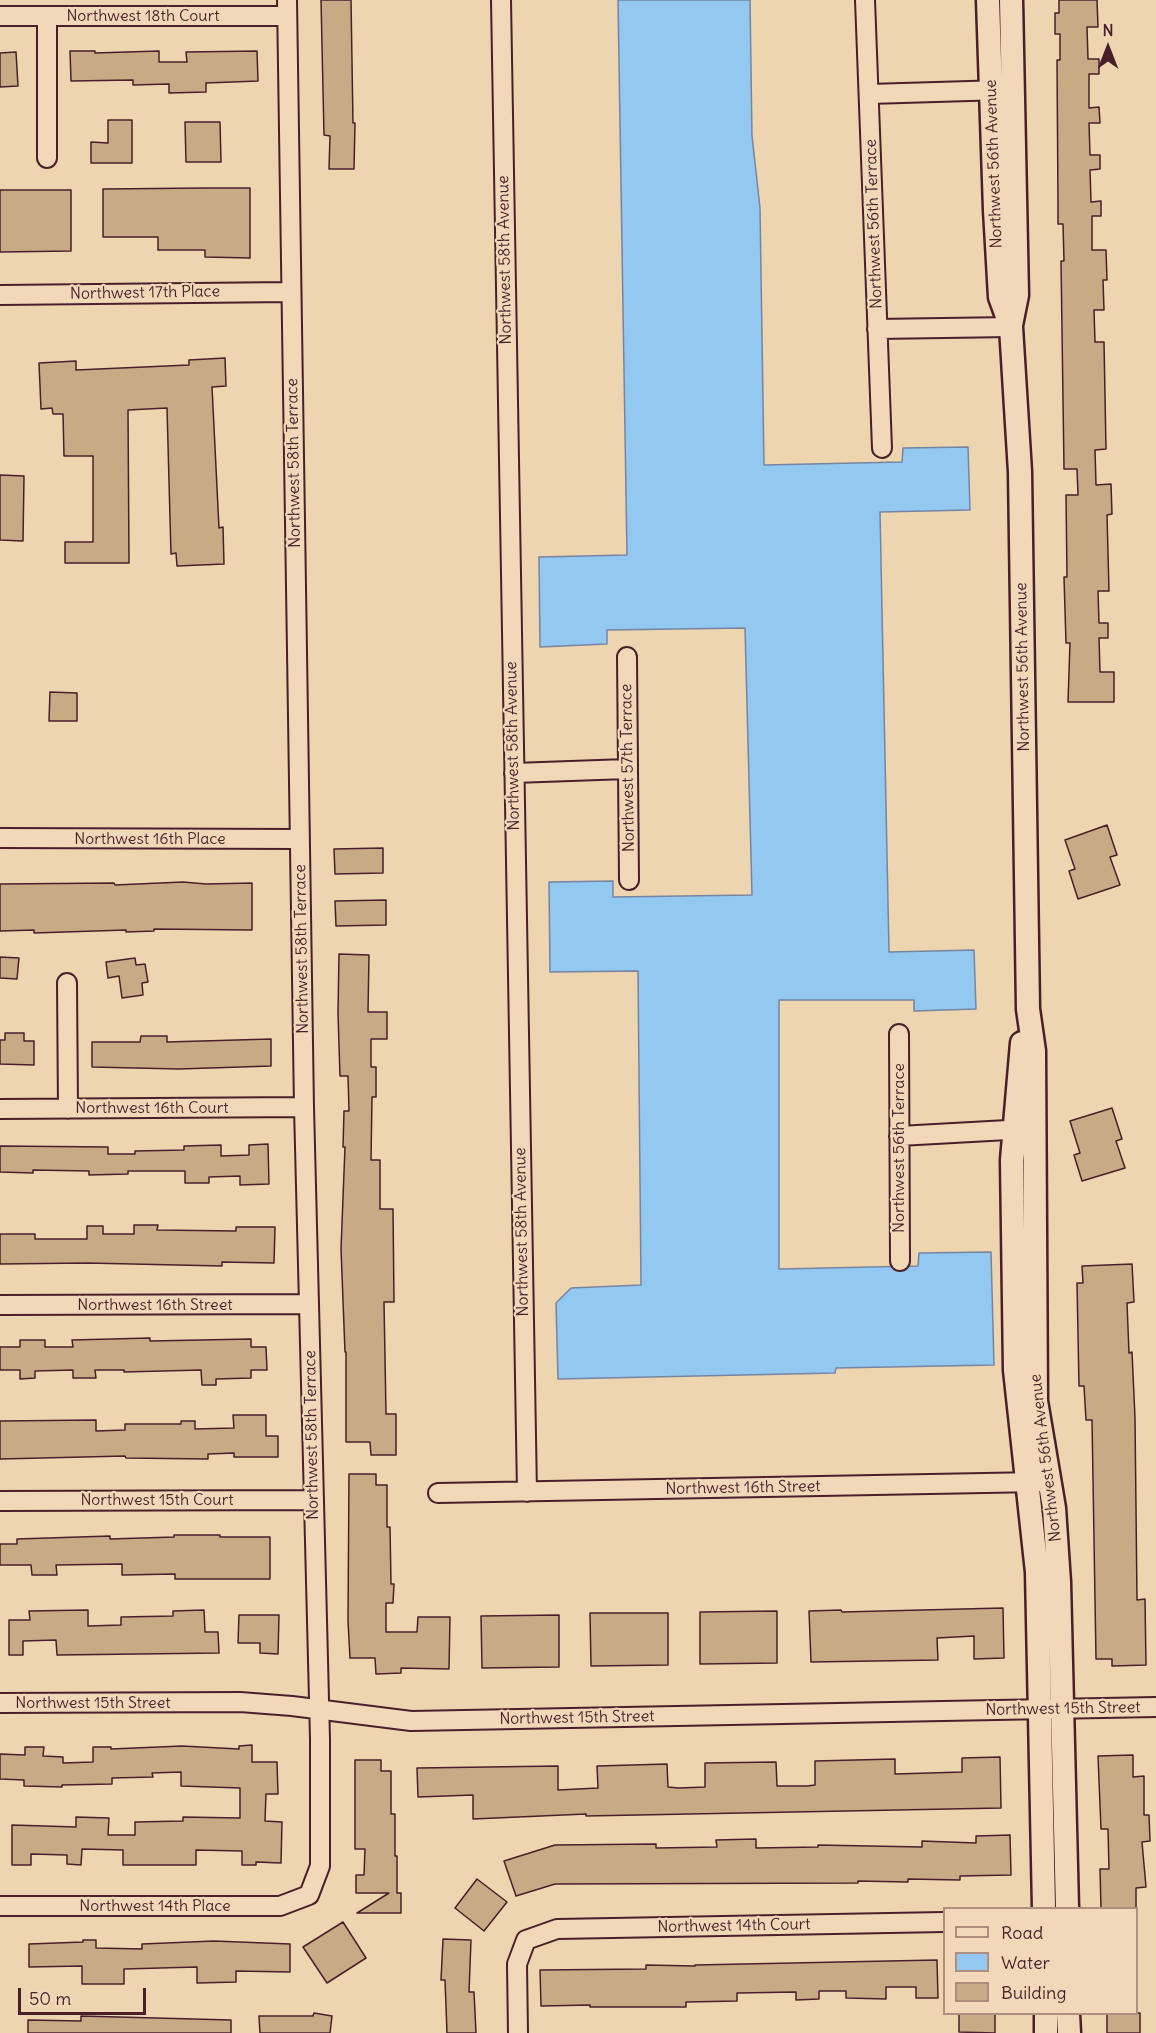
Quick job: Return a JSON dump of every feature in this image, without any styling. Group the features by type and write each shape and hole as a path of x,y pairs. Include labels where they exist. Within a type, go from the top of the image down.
{"street":[{"name":"Northwest 58th Avenue","path":"501,0 527,1492"},
{"name":"Northwest 56th Terrace","path":"865,0 882,448"},
{"name":"Northwest 56th Avenue","path":"988,0 1000,297 1011,327"},
{"name":"Northwest 56th Avenue","path":"1011,0 1017,295 1011,327 1020,472 1028,1009 1021,1049 1036,1401 1054,1508 1059,1582 1067,1907"},
{"name":"Northwest 18th Court","path":"0,16 287,8"},
{"name":"Northwest 58th Terrace","path":"287,8 304,1107 319,1710 320,1866 309,1895"},
{"path":"47,16 47,158"},
{"path":"869,94 1013,90"},
{"name":"Northwest 17th Place","path":"0,295 290,292"},
{"path":"877,329 1011,327"},
{"name":"Northwest 57th Terrace","path":"627,657 629,880"},
{"path":"514,773 627,769"},
{"name":"Northwest 16th Place","path":"0,838 300,839"},
{"path":"67,983 68,1109"},
{"name":"Northwest 56th Terrace","path":"899,1034 900,1261"},
{"name":"Northwest 16th Court","path":"0,1109 304,1107"},
{"path":"899,1136 1024,1129"},
{"name":"Northwest 56th Avenue","path":"1024,1129 1012,1160 1015,1370 1037,1572 1044,1907"},
{"name":"Northwest 16th Street","path":"0,1305 309,1304"},
{"name":"Northwest 16th Street","path":"438,1493 1049,1482"},
{"name":"Northwest 15th Court","path":"0,1501 313,1500"},
{"name":"Northwest 15th Street","path":"0,1703 240,1702 411,1721 1156,1707"},
{"name":"Northwest 14th Place","path":"0,1906 280,1905 309,1895"},
{"name":"Northwest 14th Court","path":"518,2033 517,1964 526,1940 557,1929 943,1922"},
{"path":"1046,2015 1046,2033"},
{"path":"1068,2015 1069,2033"}],"water":[{"path":"618,0 750,0 752,136 760,208 764,465 902,462 903,448 968,447 970,510 880,512 889,952 974,950 976,1009 914,1011 914,1000 779,1000 779,1269 918,1266 919,1253 991,1252 994,1365 836,1368 835,1373 558,1379 556,1303 571,1288 641,1285 638,971 550,972 549,882 613,881 613,897 752,895 745,628 607,630 607,644 540,647 539,557 627,555"}],"building":[{"path":"321,0 351,0 353,123 355,123 354,169 329,169 330,136 324,135"},
{"path":"1059,0 1097,0 1098,27 1087,27 1088,59 1099,59 1099,74 1089,74 1089,108 1099,107 1100,123 1089,123 1090,155 1100,155 1100,169 1090,170 1091,202 1101,201 1101,216 1092,216 1092,250 1106,250 1107,280 1103,280 1104,310 1094,310 1095,342 1104,342 1106,449 1095,450 1096,485 1111,484 1112,514 1107,515 1109,591 1098,591 1099,623 1108,623 1108,638 1099,638 1100,672 1114,672 1114,702 1068,702 1070,643 1066,643 1064,577 1067,577 1066,495 1078,495 1077,469 1064,469 1061,261 1064,261 1063,224 1058,224 1057,60 1060,60 1060,34 1055,34 1055,13 1059,13"},
{"path":"70,51 95,51 95,53 159,51 159,62 187,62 186,52 257,51 258,81 206,83 206,92 169,93 169,84 133,85 133,80 71,81"},
{"path":"16,52 18,86 0,87 0,53"},
{"path":"108,120 132,120 132,163 91,163 91,142 108,143"},
{"path":"185,122 220,122 221,162 186,162"},
{"path":"250,188 250,258 205,257 205,250 158,250 158,237 103,237 103,189"},
{"path":"0,190 71,190 71,251 0,252"},
{"path":"225,358 226,386 212,387 219,528 223,527 224,564 177,566 176,553 171,554 167,408 128,410 129,563 65,563 65,542 93,542 93,456 64,456 63,414 53,414 52,408 41,409 39,363 76,361 76,370 189,365 189,360"},
{"path":"0,475 24,476 23,541 0,540"},
{"path":"50,692 77,693 77,721 49,721"},
{"path":"1107,825 1117,855 1110,857 1120,885 1078,899 1069,871 1075,869 1065,840"},
{"path":"383,848 383,873 335,874 334,849"},
{"path":"183,882 252,883 252,930 154,929 154,931 126,932 126,930 34,933 34,930 0,931 0,884 114,883 115,885"},
{"path":"386,900 386,925 336,926 335,901"},
{"path":"339,954 369,955 368,1012 387,1012 387,1039 371,1039 371,1067 376,1067 376,1097 372,1097 371,1160 380,1160 380,1209 393,1209 394,1302 384,1302 386,1414 396,1414 396,1455 371,1455 370,1442 346,1442 346,1352 341,1249 344,1111 349,1111 348,1076 340,1076"},
{"path":"0,957 19,958 17,979 0,978"},
{"path":"135,958 136,965 145,964 148,982 142,983 143,995 122,998 119,976 108,978 106,962"},
{"path":"5,1033 24,1033 24,1041 34,1041 34,1065 0,1064 0,1040 5,1040"},
{"path":"141,1036 167,1036 167,1042 271,1039 271,1066 179,1069 92,1067 92,1042 140,1042"},
{"path":"1112,1108 1122,1139 1116,1141 1125,1168 1082,1181 1074,1155 1080,1153 1070,1121"},
{"path":"268,1144 269,1184 240,1185 240,1176 209,1177 209,1183 185,1183 185,1171 128,1171 128,1174 89,1175 89,1171 0,1172 0,1146 108,1147 108,1154 135,1154 135,1151 184,1150 184,1146 221,1145 221,1156 249,1155 249,1145"},
{"path":"134,1225 158,1225 157,1230 236,1231 236,1227 275,1227 274,1263 222,1262 222,1266 0,1264 0,1234 35,1234 35,1239 87,1239 87,1226 103,1226 103,1234 134,1234"},
{"path":"1132,1264 1134,1302 1127,1303 1135,1418 1137,1600 1145,1599 1146,1665 1112,1666 1112,1659 1096,1659 1092,1420 1086,1420 1084,1386 1079,1386 1077,1283 1083,1283 1082,1266"},
{"path":"150,1338 150,1341 251,1339 251,1347 266,1347 267,1370 251,1370 251,1378 216,1379 216,1385 202,1385 201,1370 124,1372 124,1370 95,1370 96,1378 73,1378 73,1370 35,1371 35,1378 20,1379 20,1370 0,1370 0,1347 20,1347 20,1340 45,1340 45,1347 73,1347 72,1340"},
{"path":"233,1415 266,1415 266,1436 278,1436 278,1457 234,1457 234,1453 208,1454 208,1459 126,1458 125,1456 0,1459 0,1421 96,1420 96,1431 125,1430 125,1424 181,1424 181,1421 195,1421 195,1429 234,1428"},
{"path":"349,1474 376,1474 376,1485 387,1485 391,1584 394,1584 393,1603 386,1603 386,1632 417,1632 418,1617 450,1617 449,1669 401,1668 401,1673 376,1674 375,1658 350,1658"},
{"path":"174,1535 270,1537 270,1579 175,1579 175,1574 122,1575 122,1564 56,1565 57,1575 32,1575 31,1565 0,1565 0,1544 17,1544 17,1539 110,1536 110,1539 174,1537"},
{"path":"1003,1608 1004,1658 974,1659 974,1636 937,1638 938,1660 811,1662 809,1611"},
{"path":"88,1610 88,1626 121,1625 121,1617 173,1616 173,1611 204,1610 205,1632 218,1632 219,1653 57,1655 56,1640 23,1641 23,1655 9,1655 9,1620 30,1620 29,1611"},
{"path":"777,1611 777,1663 700,1664 700,1612"},
{"path":"590,1613 668,1613 668,1665 591,1666"},
{"path":"239,1615 279,1615 278,1654 260,1653 260,1643 238,1643"},
{"path":"559,1615 559,1667 482,1668 481,1616"},
{"path":"252,1745 252,1762 277,1762 278,1794 266,1794 265,1821 282,1822 281,1863 256,1862 256,1865 242,1865 242,1851 196,1850 196,1865 123,1865 123,1850 82,1849 81,1865 67,1864 67,1855 31,1854 31,1865 12,1865 12,1825 76,1827 76,1817 109,1818 108,1835 135,1835 135,1822 183,1821 183,1817 240,1818 240,1788 181,1786 181,1772 152,1773 153,1777 112,1778 112,1784 62,1785 62,1787 24,1786 24,1780 0,1779 0,1754 25,1755 25,1747 44,1747 43,1756 63,1757 63,1763 93,1762 93,1747 111,1747 111,1749 182,1746 239,1749 239,1746"},
{"path":"1133,1755 1133,1777 1144,1776 1144,1815 1149,1815 1150,1841 1142,1842 1146,1887 1136,1888 1136,1907 1101,1907 1100,1869 1109,1869 1108,1829 1101,1829 1098,1756"},
{"path":"1000,1757 1001,1808 586,1816 586,1814 473,1819 473,1795 418,1797 417,1768 558,1766 558,1790 598,1788 597,1766 667,1764 668,1787 679,1788 705,1787 705,1763 776,1762 777,1786 807,1786 815,1785 815,1761 895,1759 895,1774 962,1772 962,1758"},
{"path":"355,1760 381,1760 381,1771 391,1771 391,1814 395,1814 397,1893 401,1893 401,1913 357,1913 389,1893 356,1893 356,1875 364,1875 365,1849 355,1849"},
{"path":"1010,1835 1011,1875 960,1876 960,1880 908,1879 908,1882 858,1881 858,1883 555,1884 516,1896 504,1861 555,1845 656,1844 656,1848 717,1847 716,1840 756,1839 756,1848 818,1847 818,1845 922,1847 922,1841 976,1843 976,1836"},
{"path":"477,1879 507,1902 484,1931 455,1908"},
{"path":"343,1922 366,1958 327,1983 303,1947"},
{"path":"443,1939 471,1940 469,1992 474,1992 476,2033 447,2033 445,1980 441,1980"},
{"path":"83,1940 96,1940 96,1948 142,1949 142,1944 214,1941 290,1944 290,1972 236,1971 236,1982 197,1983 197,1967 124,1969 124,1984 82,1984 82,1966 29,1967 29,1944 83,1942"},
{"path":"937,1960 938,1998 916,1998 916,1987 886,1987 886,1999 846,1998 846,1991 819,1991 819,1999 796,2000 796,1992 737,1993 737,2001 686,2002 686,2007 541,2006 540,1970 646,1969 646,1965 695,1966"},
{"path":"314,2013 332,2016 330,2033 260,2033 259,2016 313,2016"},
{"path":"1140,2013 1140,2033 1107,2033 1107,2015 1138,2015"},
{"path":"959,2015 995,2015 995,2033 959,2032"},
{"path":"81,2016 231,2020 231,2033 28,2033 28,2020 81,2021"}]}
